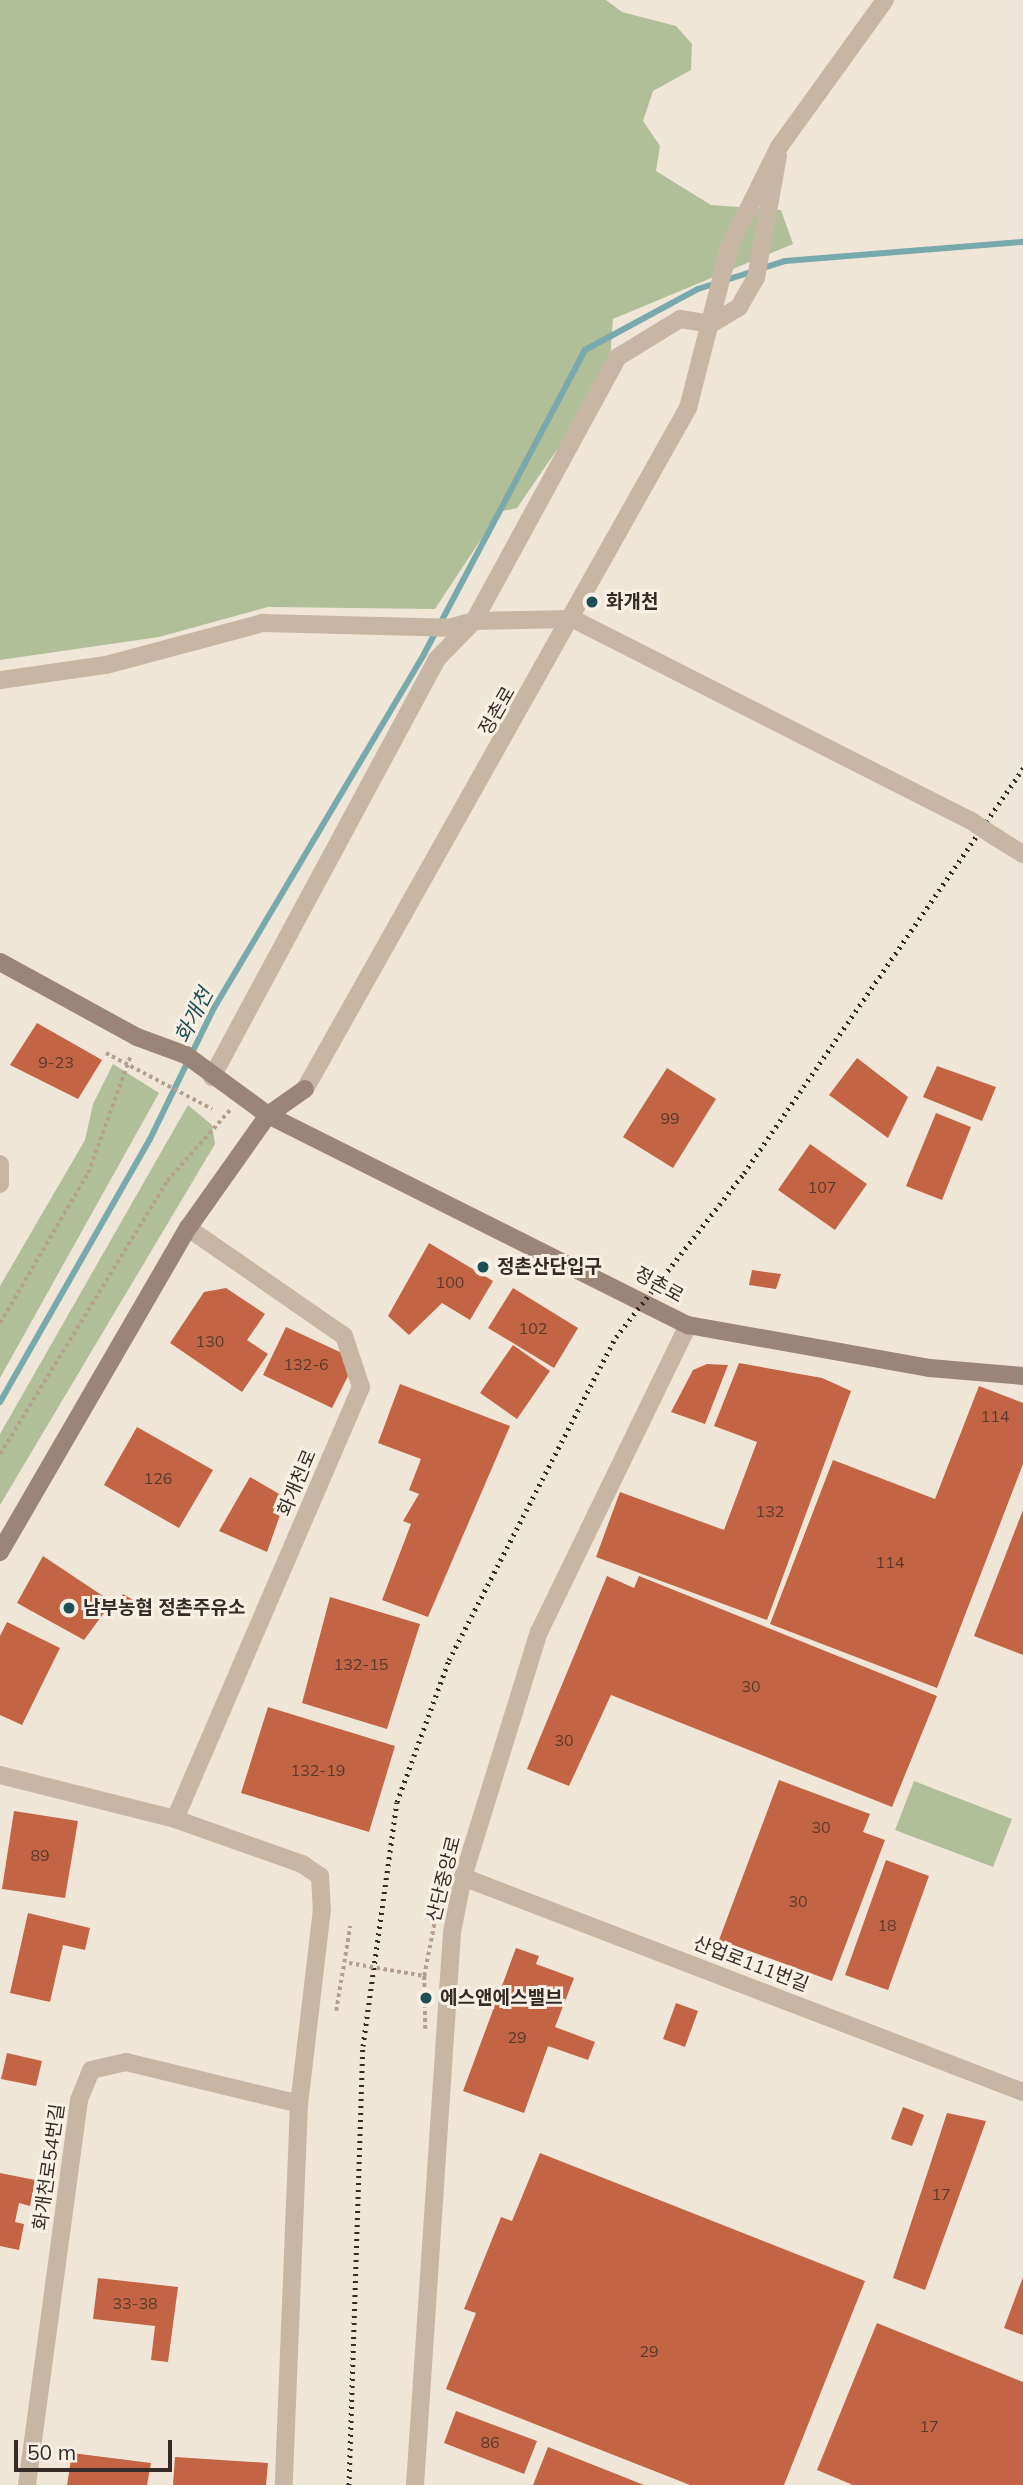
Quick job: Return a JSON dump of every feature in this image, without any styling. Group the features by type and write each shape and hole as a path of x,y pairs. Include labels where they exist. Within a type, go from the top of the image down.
{"main road":[{"name":"정촌로","path":"0,962 137,1037 186,1055 268,1115 688,1325 930,1368 1023,1376"},
{"name":"정촌로","path":"268,1115 305,1088"},
{"path":"0,1552 188,1228 268,1115"}],"street":[{"name":"정촌로","path":"305,1088 573,619 688,408 729,248 779,147 886,0"},
{"path":"208,1072 437,659 474,621 618,358 680,319 711,324 739,307 756,278 779,147"},
{"path":"0,680 106,665 263,623 424,625 449,628 474,621 573,619 970,820 1023,854"},
{"name":"화개천로","path":"175,1819 361,1387 344,1336 188,1228"},
{"name":"산단중앙로","path":"415,2485 452,1931 463,1877 539,1632 688,1325"},
{"path":"0,1775 175,1819 302,1864 320,1876 322,1909 299,2104 284,2485"},
{"name":"산업로111번길","path":"463,1877 1023,2092"},
{"name":"화개천로54번길","path":"27,2485 79,2100 91,2070 126,2062 299,2104"}],"path":[{"path":"0,1323 88,1173 137,1037"},
{"path":"106,1053 212,1109"},
{"path":"0,1454 167,1181 239,1096"},
{"path":"425,2029 424,1976 436,1924"},
{"path":"336,2011 349,1963 350,1926"},
{"path":"349,1963 424,1976"}],"green space":[{"path":"0,0 606,0 622,12 676,26 692,44 691,70 653,91 643,121 660,146 656,171 711,205 781,210 793,244 613,319 610,361 591,400 517,508 499,512 435,609 268,607 159,637 0,660"},
{"path":"113,1064 159,1093 0,1378 0,1286 85,1140 93,1104"},
{"path":"188,1105 212,1125 215,1144 0,1505 0,1434"},
{"path":"914,1781 1012,1819 993,1867 895,1830"}],"building":[{"path":"37,1023 102,1060 78,1099 10,1065"},
{"path":"857,1058 908,1097 888,1138 829,1095"},
{"path":"937,1066 996,1087 982,1121 923,1097"},
{"path":"667,1068 716,1099 673,1168 623,1137"},
{"path":"936,1113 971,1127 942,1200 906,1186"},
{"path":"810,1144 867,1184 835,1230 778,1190"},
{"path":"429,1243 493,1281 470,1320 442,1303 409,1335 388,1316"},
{"path":"752,1270 781,1274 776,1289 749,1285"},
{"path":"226,1288 265,1314 247,1340 268,1354 242,1392 170,1343 204,1292"},
{"path":"513,1288 578,1328 554,1368 488,1328"},
{"path":"286,1327 342,1353 348,1376 332,1408 263,1375"},
{"path":"513,1345 550,1371 517,1419 480,1393"},
{"path":"739,1363 822,1378 851,1391 767,1620 596,1557 620,1492 724,1530 757,1442 714,1426"},
{"path":"707,1364 728,1365 705,1424 671,1412 693,1370"},
{"path":"400,1384 510,1426 428,1617 382,1600 411,1524 403,1521 419,1494 409,1490 421,1459 378,1443"},
{"path":"979,1386 1023,1403 1023,1464 937,1688 770,1624 833,1460 935,1499"},
{"path":"137,1427 213,1470 179,1528 104,1485"},
{"path":"250,1477 286,1498 267,1552 219,1531"},
{"path":"1023,1510 1023,1655 974,1636"},
{"path":"43,1556 112,1602 84,1640 17,1603"},
{"path":"607,1576 634,1588 639,1576 937,1696 892,1807 611,1695 569,1786 527,1769"},
{"path":"123,1594 135,1601 130,1609 118,1603"},
{"path":"330,1597 420,1624 387,1729 302,1703"},
{"path":"7,1622 60,1648 22,1725 0,1715 0,1636"},
{"path":"268,1707 395,1746 369,1832 241,1793"},
{"path":"779,1780 870,1814 863,1832 885,1840 832,1981 719,1940"},
{"path":"14,1811 78,1821 65,1898 2,1889"},
{"path":"886,1860 929,1876 888,1990 845,1975"},
{"path":"28,1913 90,1928 85,1950 63,1945 50,2002 10,1993"},
{"path":"516,1948 539,1956 536,1964 574,1978 555,2027 595,2042 588,2060 548,2046 524,2113 463,2091"},
{"path":"676,2003 698,2011 685,2047 663,2039"},
{"path":"7,2053 42,2061 36,2086 1,2079"},
{"path":"903,2107 924,2115 912,2146 891,2139"},
{"path":"947,2113 986,2121 925,2290 893,2278"},
{"path":"540,2153 865,2281 784,2485 690,2485 446,2389 476,2313 464,2309 501,2217 512,2221"},
{"path":"0,2173 35,2180 30,2206 19,2203 15,2222 24,2224 19,2250 0,2246"},
{"path":"1023,2277 1023,2335 1004,2328"},
{"path":"98,2278 178,2287 168,2362 151,2360 155,2326 93,2319"},
{"path":"877,2323 1023,2382 1023,2485 853,2485 817,2470"},
{"path":"456,2411 537,2441 524,2474 444,2443"},
{"path":"548,2447 644,2485 533,2485"},
{"path":"72,2453 151,2463 147,2485 67,2485"},
{"path":"175,2457 268,2463 266,2485 173,2485"}],"waterway":[{"name":"화개천","path":"0,1402 150,1139 214,1008 424,654 585,350 698,289 785,261 1023,242"}],"railway":[{"path":"349,2485 363,2046 397,1802 449,1660 616,1337 744,1173 1023,768"}],"place":[{"name":"화개천","path":"592,602"},
{"name":"정촌산단입구","path":"483,1267"},
{"name":"남부농협 정촌주유소","path":"69,1608"},
{"name":"에스앤에스밸브","path":"426,1998"}]}
